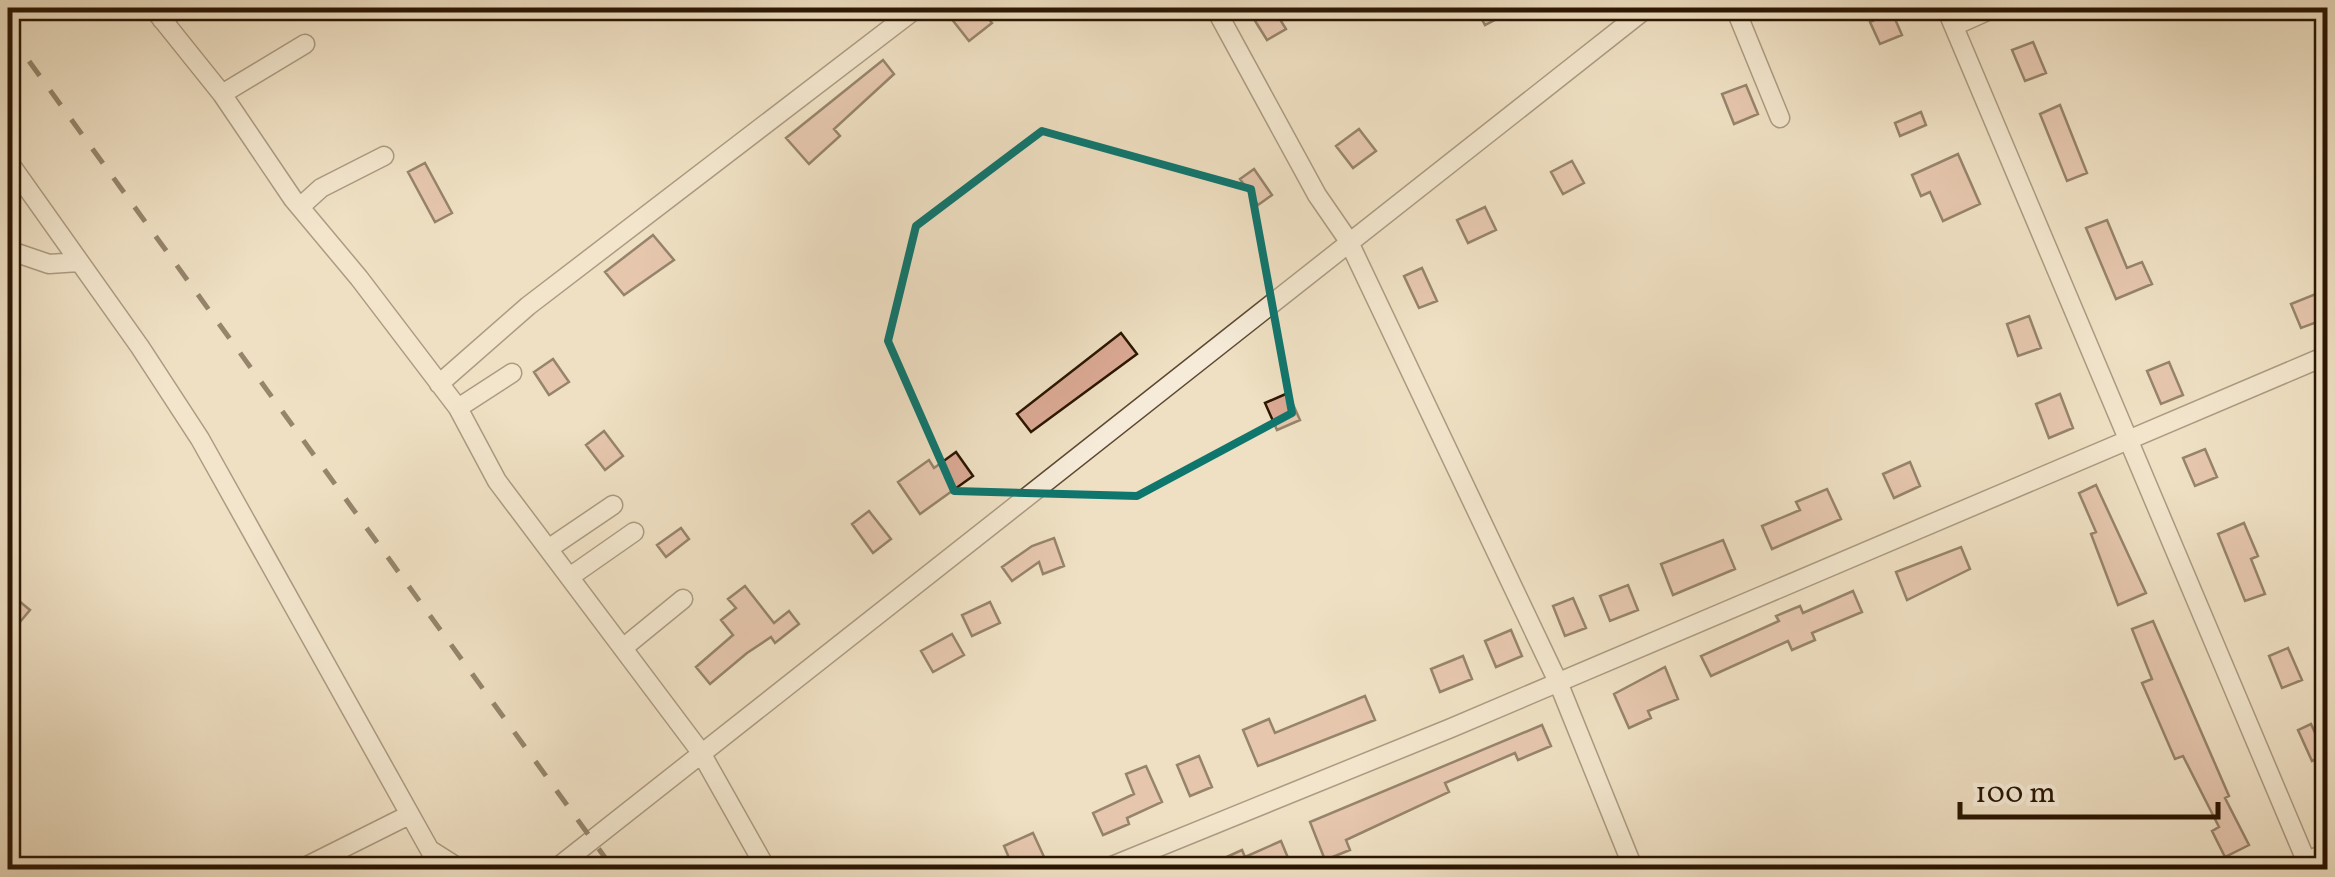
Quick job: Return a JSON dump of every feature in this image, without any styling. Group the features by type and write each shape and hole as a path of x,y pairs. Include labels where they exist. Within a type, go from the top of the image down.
{"street":[{"path":"179,8 158,14 222,94 300,207 458,408 498,481 700,751 767,870"},
{"path":"439,384 528,306 917,8"},
{"path":"1215,8 1298,162 1348,240 1558,682 1634,870"},
{"path":"554,870 1348,240 1648,8"},
{"path":"1735,8 1780,118"},
{"path":"1946,8 2308,865"},
{"path":"1954,26 1994,8"},
{"path":"222,94 305,44"},
{"path":"300,207 321,188 384,156"},
{"path":"8,161 200,439 407,816 441,870"},
{"path":"8,250 49,264 80,262"},
{"path":"1102,870 1558,682 2328,354"},
{"path":"458,408 512,373"},
{"path":"550,547 614,505"},
{"path":"571,576 634,532"},
{"path":"623,648 684,599"},
{"path":"299,870 407,816"},
{"path":"427,847 462,870"},
{"path":"2286,870 2308,865 2328,852"}],"highlighted area":[{"path":"1042,131 1251,189 1292,413 1137,496 954,491 888,341 916,226"}],"building":[{"path":"943,8 980,8 992,23 969,41"},
{"path":"1247,8 1273,8 1286,29 1267,40"},
{"path":"1491,8 1518,8 1485,25 1479,14"},
{"path":"1892,12 1902,35 1880,44 1870,22"},
{"path":"2033,42 2046,73 2025,81 2012,50"},
{"path":"883,60 894,74 834,129 840,136 809,164 786,138"},
{"path":"1746,85 1758,114 1734,124 1722,94"},
{"path":"2060,105 2087,173 2067,181 2040,114"},
{"path":"1921,112 1926,125 1900,136 1895,123"},
{"path":"1359,129 1376,151 1353,168 1336,146"},
{"path":"1958,154 1980,204 1943,221 1930,192 1921,196 1912,175"},
{"path":"1572,161 1584,183 1563,194 1551,172"},
{"path":"425,163 452,213 435,222 408,172"},
{"path":"1254,169 1272,195 1258,205 1240,179"},
{"path":"1485,207 1496,230 1468,243 1457,220"},
{"path":"2107,220 2127,268 2142,262 2152,284 2116,299 2086,228"},
{"path":"653,235 674,260 624,295 605,272"},
{"path":"1422,268 1437,301 1419,308 1404,276"},
{"path":"2328,289 2328,318 2301,328 2291,304"},
{"path":"2029,316 2041,348 2018,356 2007,324"},
{"path":"1121,333 1137,354 1031,432 1017,414"},
{"path":"553,359 569,382 549,395 534,372"},
{"path":"2169,362 2183,395 2161,404 2147,371"},
{"path":"1288,393 1300,420 1277,430 1265,403"},
{"path":"2060,394 2073,428 2049,438 2036,404"},
{"path":"604,431 623,456 605,470 586,445"},
{"path":"2205,449 2217,477 2195,486 2183,458"},
{"path":"956,452 973,476 920,514 898,482 929,460 934,468"},
{"path":"1910,462 1920,486 1894,498 1883,474"},
{"path":"2096,485 2146,593 2118,605 2091,534 2096,532 2079,493"},
{"path":"1827,489 1841,519 1772,549 1762,526 1800,510 1796,502"},
{"path":"869,511 891,539 873,553 852,524"},
{"path":"2244,523 2258,556 2251,559 2265,594 2245,601 2218,534"},
{"path":"681,528 689,539 666,557 657,545"},
{"path":"1054,538 1064,566 1043,574 1039,562 1012,581 1002,567 1032,546"},
{"path":"1723,540 1735,569 1673,595 1661,564"},
{"path":"1961,547 1970,569 1907,600 1896,572"},
{"path":"1628,585 1638,610 1610,621 1600,596"},
{"path":"745,586 774,623 789,611 799,624 775,643 771,637 747,653 710,684 696,667 733,635 721,620 736,608 728,599"},
{"path":"1853,591 1862,612 1812,633 1815,640 1792,650 1788,641 1711,676 1701,656 1779,621 1776,616 1800,606 1803,613"},
{"path":"8,592 30,610 20,622 8,611"},
{"path":"1573,598 1586,628 1565,636 1553,606"},
{"path":"990,602 1000,623 972,636 962,615"},
{"path":"2153,621 2229,796 2225,798 2249,845 2225,857 2212,831 2219,827 2183,756 2175,759 2142,683 2152,679 2132,629"},
{"path":"1511,630 1522,656 1496,667 1485,641"},
{"path":"952,634 964,655 933,672 921,651"},
{"path":"2288,648 2302,680 2282,688 2269,656"},
{"path":"1463,656 1472,679 1440,692 1431,669"},
{"path":"1665,667 1678,699 1648,711 1651,718 1629,728 1614,694"},
{"path":"1365,696 1375,720 1258,766 1243,730 1269,719 1275,733"},
{"path":"2311,724 2325,755 2312,761 2298,730"},
{"path":"1542,725 1551,746 1518,760 1515,753 1445,783 1449,792 1346,840 1350,850 1325,860 1310,822"},
{"path":"1199,756 1212,787 1190,796 1177,765"},
{"path":"1146,766 1162,802 1127,818 1129,824 1103,835 1093,813 1134,794 1126,774"},
{"path":"1033,833 1045,859 1014,870 1004,846"},
{"path":"1281,841 1293,870 1198,870 1242,850 1245,857"}],"railway":[{"path":"8,32 614,870"}]}
